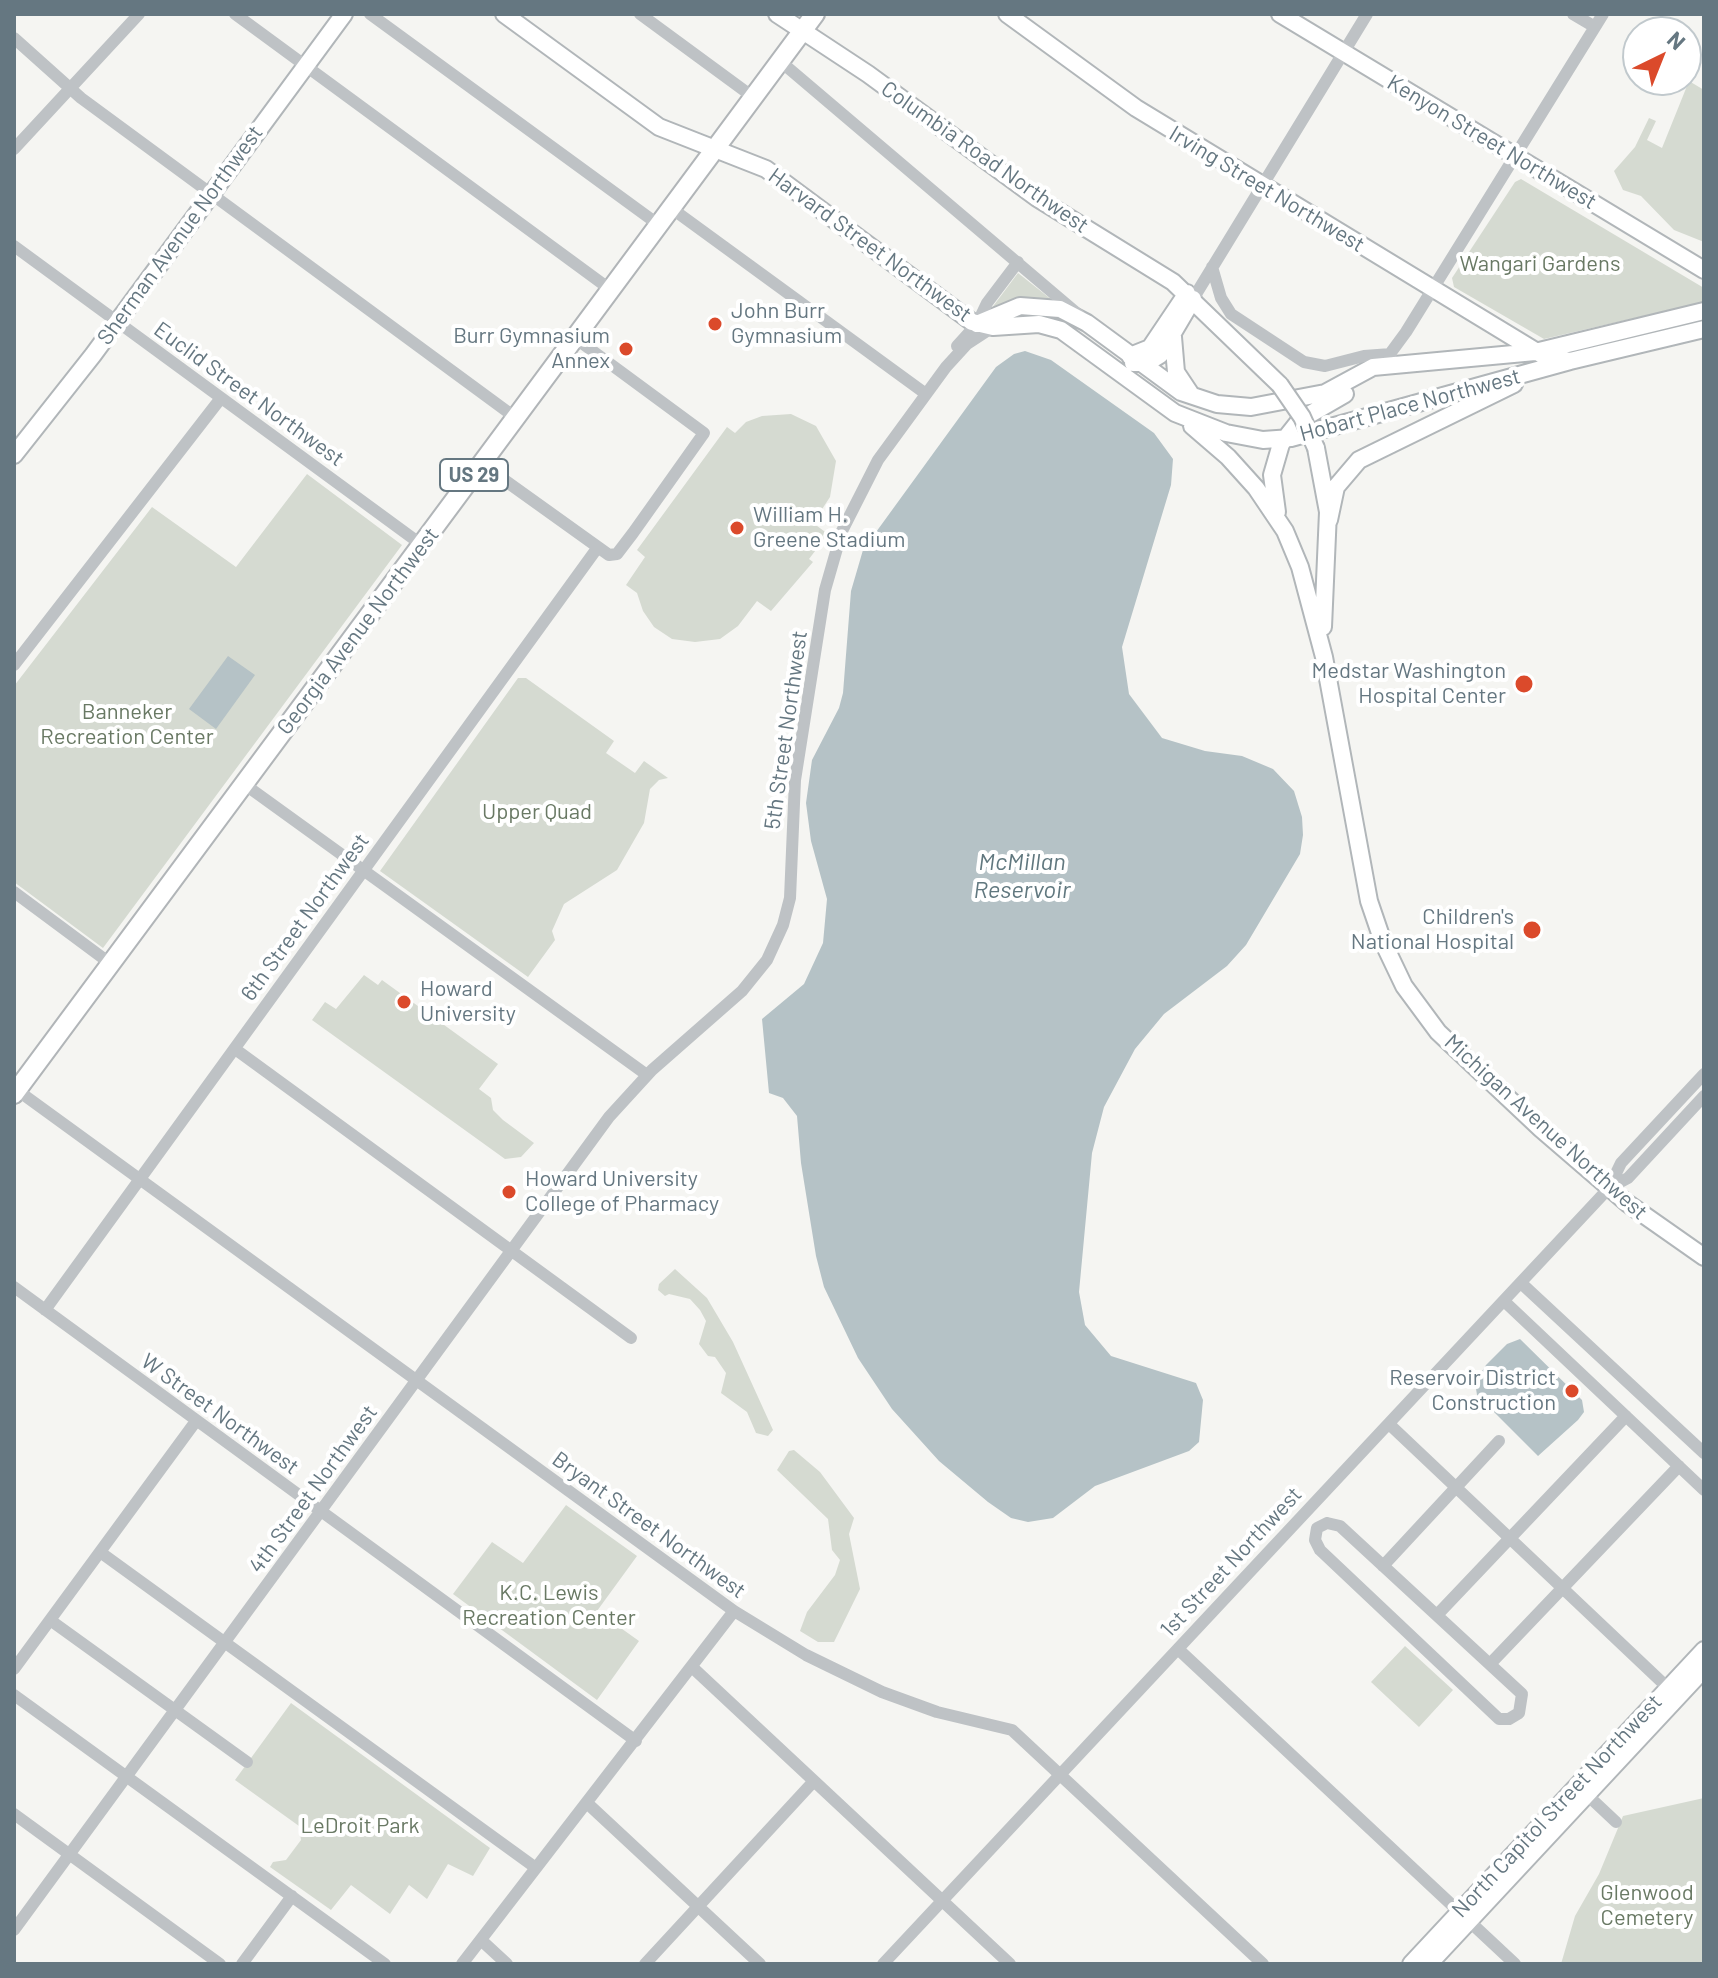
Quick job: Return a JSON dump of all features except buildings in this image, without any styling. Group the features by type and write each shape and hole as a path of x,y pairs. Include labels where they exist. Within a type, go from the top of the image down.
{"highway":[{"name":"Georgia Avenue Northwest","path":"15,1092 815,14"}],"main road":[{"name":"Sherman Avenue Northwest","path":"14,455 117,322 344,14"},
{"name":"Harvard Street Northwest","path":"504,14 651,122 687,140 766,169 990,326"},
{"name":"Columbia Road Northwest","path":"777,14 868,74 1037,198 1190,296"},
{"name":"Irving Street Northwest","path":"1007,14 1124,100 1551,360 1570,361 1704,329"},
{"name":"Kenyon Street Northwest","path":"1280,14 1704,270"},
{"path":"990,326 1025,313 1051,315 1076,325 1124,360 1157,358 1173,335 1190,296"},
{"path":"1135,360 1150,348 1190,296"},
{"name":"Michigan Avenue Northwest","path":"1190,296 1280,385 1302,417 1316,448 1325,483 1329,520 1322,607 1324,657"},
{"name":"Hobart Place Northwest","path":"990,326 1008,309 1032,305 1060,309 1087,323 1171,386 1198,399 1245,407 1285,403 1325,393 1386,360 1535,352"},
{"path":"1535,352 1704,311"},
{"name":"Hobart Place Northwest","path":"990,326 1039,324 1069,334 1175,413 1235,436 1284,439 1570,361"},
{"path":"1173,335 1177,376 1198,399"},
{"path":"1279,521 1272,475 1284,439 1306,416 1359,386 1386,360"},
{"path":"1329,520 1336,487 1359,460 1523,381 1536,371"},
{"name":"Michigan Avenue Northwest","path":"1175,413 1228,457 1279,521 1300,567 1324,657 1367,891 1383,942 1398,975 1446,1040 1609,1188 1704,1257"},
{"path":"1429,1964 1464,1916 1702,1662"},
{"name":"North Capitol Street Northwest","path":"1582,1790 1667,1687 1702,1662"},
{"name":"North Capitol Street Northwest","path":"1411,1964 1464,1916"}],"street":[{"path":"14,149 139,14"},
{"path":"235,14 611,290"},
{"path":"370,14 659,225"},
{"path":"640,14 753,97"},
{"path":"1190,296 1212,267 1367,14"},
{"path":"1573,14 1595,27"},
{"path":"1212,267 1221,298 1231,314 1304,362 1325,366 1364,356 1386,360 1603,14"},
{"path":"14,38 70,89 516,418"},
{"name":"Hobart Place Northwest","path":"780,61 1087,323"},
{"path":"671,208 926,394"},
{"name":"Euclid Street Northwest","path":"14,246 422,545"},
{"name":"5th Street Northwest","path":"647,1075 742,991 763,967 778,939 791,891 795,780 833,558 852,507 870,472 946,367 956,347 990,326 987,303 1018,262"},
{"path":"482,464 609,555 617,554 633,533 704,436 702,429 575,338"},
{"path":"14,665 221,398"},
{"name":"6th Street Northwest","path":"45,1310 598,547"},
{"path":"244,784 647,1075"},
{"path":"14,892 111,964"},
{"path":"235,1049 631,1338"},
{"name":"1st Street Northwest","path":"883,1964 1609,1188 1621,1163 1704,1074"},
{"name":"4th Street Northwest","path":"14,1930 603,1124 647,1075"},
{"name":"Bryant Street Northwest","path":"15,1092 734,1611 806,1655 882,1692 937,1712 1008,1728 1263,1964"},
{"name":"1st Street Northwest","path":"1609,1188 1628,1178 1704,1096"},
{"path":"1521,1283 1704,1453"},
{"name":"W Street Northwest","path":"14,1287 636,1741"},
{"path":"1504,1301 1704,1490"},
{"path":"1437,1615 1626,1416"},
{"path":"14,1669 196,1421"},
{"path":"1389,1424 1667,1687"},
{"path":"1383,1566 1499,1441"},
{"path":"1490,1664 1679,1466"},
{"path":"1303,1515 1317,1528"},
{"path":"1327,1523 1340,1526 1522,1694 1522,1706 1516,1717 1499,1719 1361,1589 1320,1550 1315,1540 1317,1528 1327,1523"},
{"path":"100,1552 536,1868"},
{"path":"462,1964 734,1611"},
{"path":"50,1620 247,1762"},
{"path":"1178,1649 1515,1964"},
{"path":"692,1667 1010,1964"},
{"path":"14,1695 385,1964"},
{"path":"645,1964 814,1781"},
{"path":"1582,1790 1616,1822"},
{"path":"587,1803 760,1964"},
{"path":"14,1814 220,1964"},
{"path":"242,1964 292,1896"},
{"path":"481,1940 507,1964"}],"green space":[{"path":"1704,90 1704,242 1674,230 1641,196 1623,190 1614,171 1635,147 1649,118 1656,121 1647,140 1662,148 1683,96 1702,96"},
{"name":"Wangari Gardens","path":"1521,179 1704,288 1704,302 1544,339 1454,287 1452,278 1515,182"},
{"path":"1018,273 1052,300 1019,299 991,309"},
{"name":"William H. Greene Stadium","path":"791,414 816,426 836,461 830,497 813,523 828,534 809,559 813,562 771,611 757,601 738,626 720,639 695,642 672,639 654,627 643,611 637,593 626,585 645,557 637,550 727,427 735,433 746,422 762,416"},
{"name":"Banneker Recreation Center","path":"307,474 402,545 103,948 14,882 14,686 152,507 236,567"},
{"name":"Upper Quad","path":"518,678 526,678 614,741 606,753 635,773 644,761 668,778 659,780 650,789 644,823 617,870 564,904 552,931 555,940 528,977 380,871"},
{"path":"364,975 378,985 382,980 498,1064 479,1089 491,1098 493,1110 503,1120 534,1143 521,1157 505,1159 312,1020 325,1002 336,1009"},
{"path":"675,1269 707,1298 733,1342 773,1430 768,1436 756,1433 747,1412 721,1393 726,1373 715,1357 708,1356 699,1344 706,1321 700,1310 690,1299 669,1294 665,1296 658,1290 659,1284"},
{"path":"794,1450 820,1472 854,1518 849,1534 860,1589 834,1642 818,1642 800,1631 807,1612 835,1575 840,1560 832,1550 828,1519 777,1470 789,1451"},
{"name":"K.C. Lewis Recreation Center","path":"566,1505 637,1556 597,1611 639,1641 597,1700 453,1594 492,1542 523,1563"},
{"path":"1405,1646 1453,1690 1419,1727 1371,1682"},
{"name":"LeDroit Park","path":"291,1703 490,1848 473,1876 448,1864 427,1899 409,1885 390,1914 351,1885 331,1910 270,1867 273,1862 286,1860 301,1840 299,1826 235,1780"},
{"name":"Glenwood Cemetery","path":"1704,1798 1704,1964 1561,1964 1575,1916 1599,1874 1623,1816"}],"water":[{"name":"McMillan Reservoir","path":"1025,351 1051,360 1154,433 1173,459 1171,485 1122,647 1129,694 1162,738 1205,751 1242,756 1273,769 1294,791 1302,817 1303,835 1300,854 1246,945 1227,966 1164,1014 1135,1049 1104,1107 1092,1153 1079,1292 1085,1325 1111,1356 1196,1383 1203,1400 1199,1442 1189,1451 1095,1486 1053,1518 1028,1522 1011,1518 939,1461 892,1409 858,1358 824,1287 816,1256 797,1116 783,1098 769,1093 762,1019 804,984 823,943 827,899 811,841 806,803 812,760 839,708 843,693 851,591 863,550 996,367 1014,354"},
{"path":"228,656 255,675 216,729 189,709"},
{"path":"1520,1339 1582,1400 1584,1412 1538,1456 1477,1395 1475,1382 1486,1365 1507,1344"}],"place":[{"name":"John Burr Gymnasium","path":"715,324"},
{"name":"Burr Gymnasium Annex","path":"626,349"},
{"name":"William H. Greene Stadium","path":"737,528"},
{"name":"Medstar Washington Hospital Center","path":"1524,684"},
{"name":"Children's National Hospital","path":"1532,930"},
{"name":"Howard University","path":"404,1002"},
{"name":"Howard University College of Pharmacy","path":"509,1192"},
{"name":"Reservoir District Construction","path":"1572,1391"}]}
